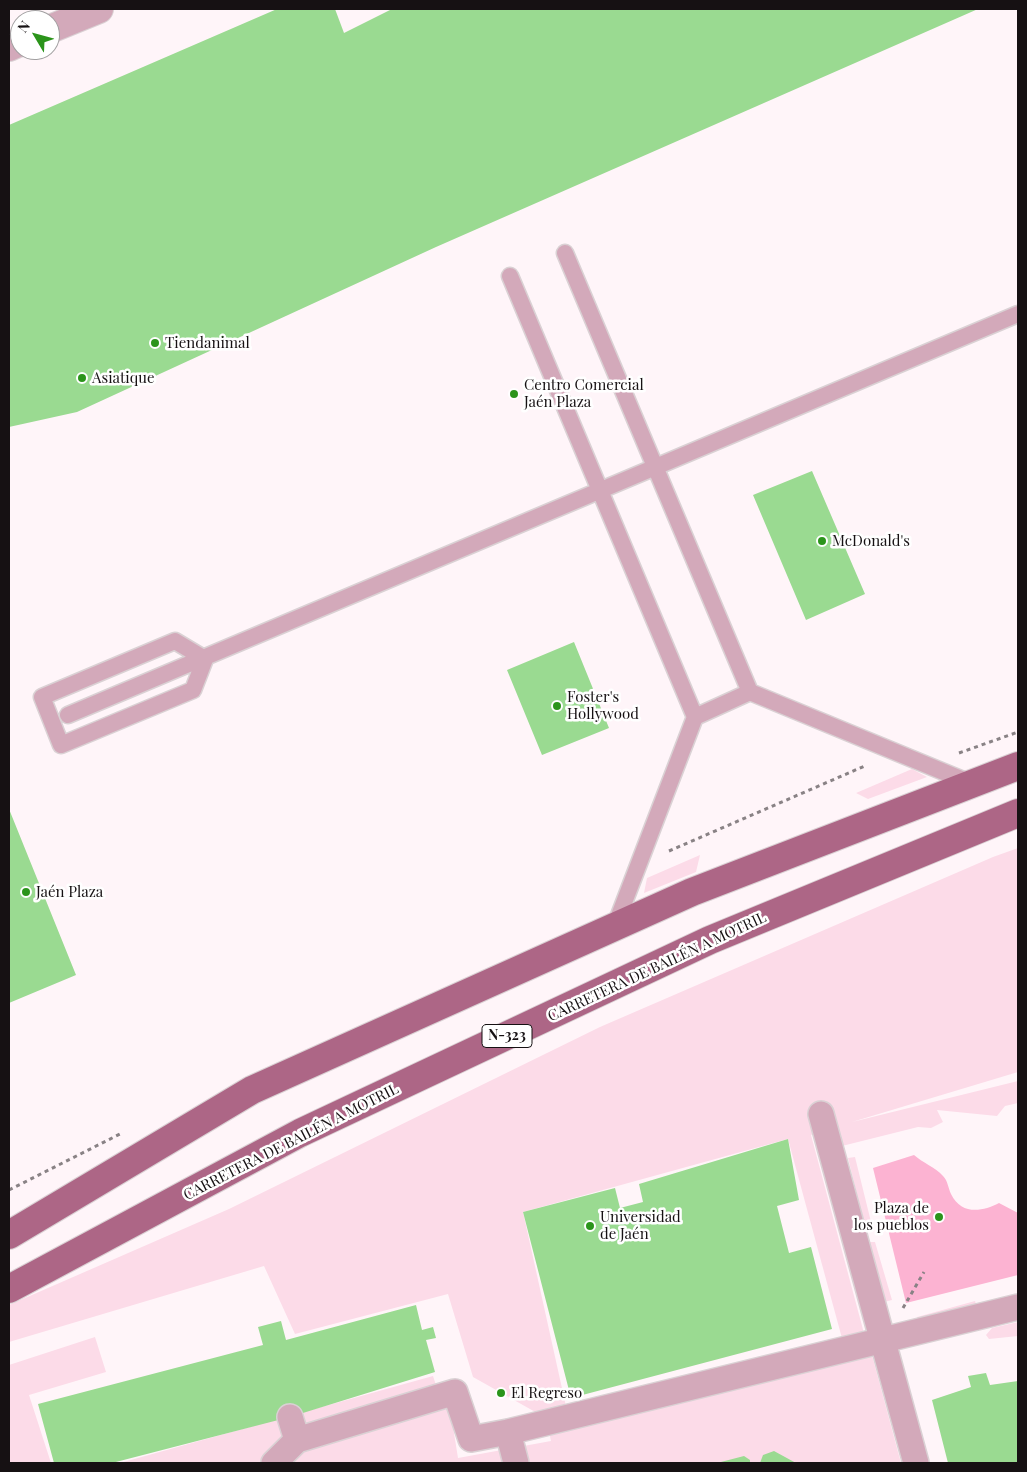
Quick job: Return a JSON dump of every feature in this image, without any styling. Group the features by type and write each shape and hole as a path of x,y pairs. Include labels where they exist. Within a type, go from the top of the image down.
{"main road":[{"path":"9,1235 252,1090 692,892 1018,766"},
{"name":"CARRETERA DE BAILÉN A MOTRIL","path":"9,1289 336,1116 710,940 1018,812"}],"street":[{"path":"60,25 99,9"},
{"path":"821,1114 916,1463"},
{"path":"274,1463 293,1429 455,1392 471,1439 508,1432 1018,1307"},
{"path":"508,1432 516,1463"}],"lane":[{"path":"565,253 750,692 974,784"},
{"path":"510,276 695,717 615,926"},
{"path":"68,715 1018,314"},
{"path":"175,641 204,659 193,690 61,745 42,697 175,641"},
{"path":"695,717 750,692"}],"path":[{"path":"956,755 1018,732"},
{"path":"671,850 874,762"},
{"path":"906,1303 924,1272"}],"shaded area":[{"path":"912,769 927,777 868,799 856,793"},
{"path":"1018,848 1018,1072 852,1122 1018,1081 1018,1103 1005,1106 997,1116 937,1110 943,1122 931,1128 918,1127 842,1146 837,1126 811,1135 865,1337 843,1342 788,1139 523,1212 571,1429 872,1355 901,1463 120,1463 433,1376 437,1388 382,1408 400,1422 450,1408 458,1458 551,1441 546,1418 473,1377 448,1294 295,1334 264,1266 9,1342 9,1305 229,1209 600,1027 993,857"},
{"path":"700,855 696,872 644,893 647,878"},
{"path":"914,1155 943,1176 951,1194 960,1206 979,1210 999,1203 1018,1213 1018,1275 906,1303 873,1168"},
{"path":"855,1157 872,1226 865,1227 848,1158"},
{"path":"869,1242 875,1242 892,1300 884,1302"},
{"path":"975,1301 977,1307 919,1323 917,1317"},
{"path":"1018,1322 1018,1336 989,1339 986,1335 992,1328"},
{"path":"95,1337 106,1372 29,1395 51,1463 9,1463 9,1365"}],"building":[{"path":"277,9 335,9 344,33 392,9 978,9 436,247 77,412 9,427 9,125"},
{"path":"812,471 865,594 806,620 753,495"},
{"path":"574,642 609,728 542,755 507,670"},
{"name":"Jaén Plaza","path":"9,809 76,975 9,1003"},
{"path":"788,1139 799,1200 777,1206 789,1253 811,1247 832,1329 571,1398 523,1212 615,1188 620,1208 643,1202 639,1184"},
{"path":"416,1305 422,1330 433,1327 436,1338 426,1340 435,1372 290,1417 112,1463 54,1463 38,1404 263,1345 258,1327 281,1321 286,1340"},
{"path":"986,1373 990,1385 1018,1381 1018,1463 948,1463 932,1400 971,1387 968,1376"},
{"path":"774,1451 796,1463 760,1463 763,1455"},
{"path":"744,1456 750,1460 750,1463 717,1463"}],"place":[{"name":"Tiendanimal","path":"155,343"},
{"name":"Asiatique","path":"82,378"},
{"name":"Centro Comercial Jaén Plaza","path":"514,394"},
{"name":"McDonald's","path":"822,541"},
{"name":"Foster's Hollywood","path":"557,706"},
{"name":"Jaén Plaza","path":"26,892"},
{"name":"Plaza de los pueblos","path":"939,1217"},
{"name":"Universidad de Jaén","path":"590,1226"},
{"name":"El Regreso","path":"501,1393"}]}
